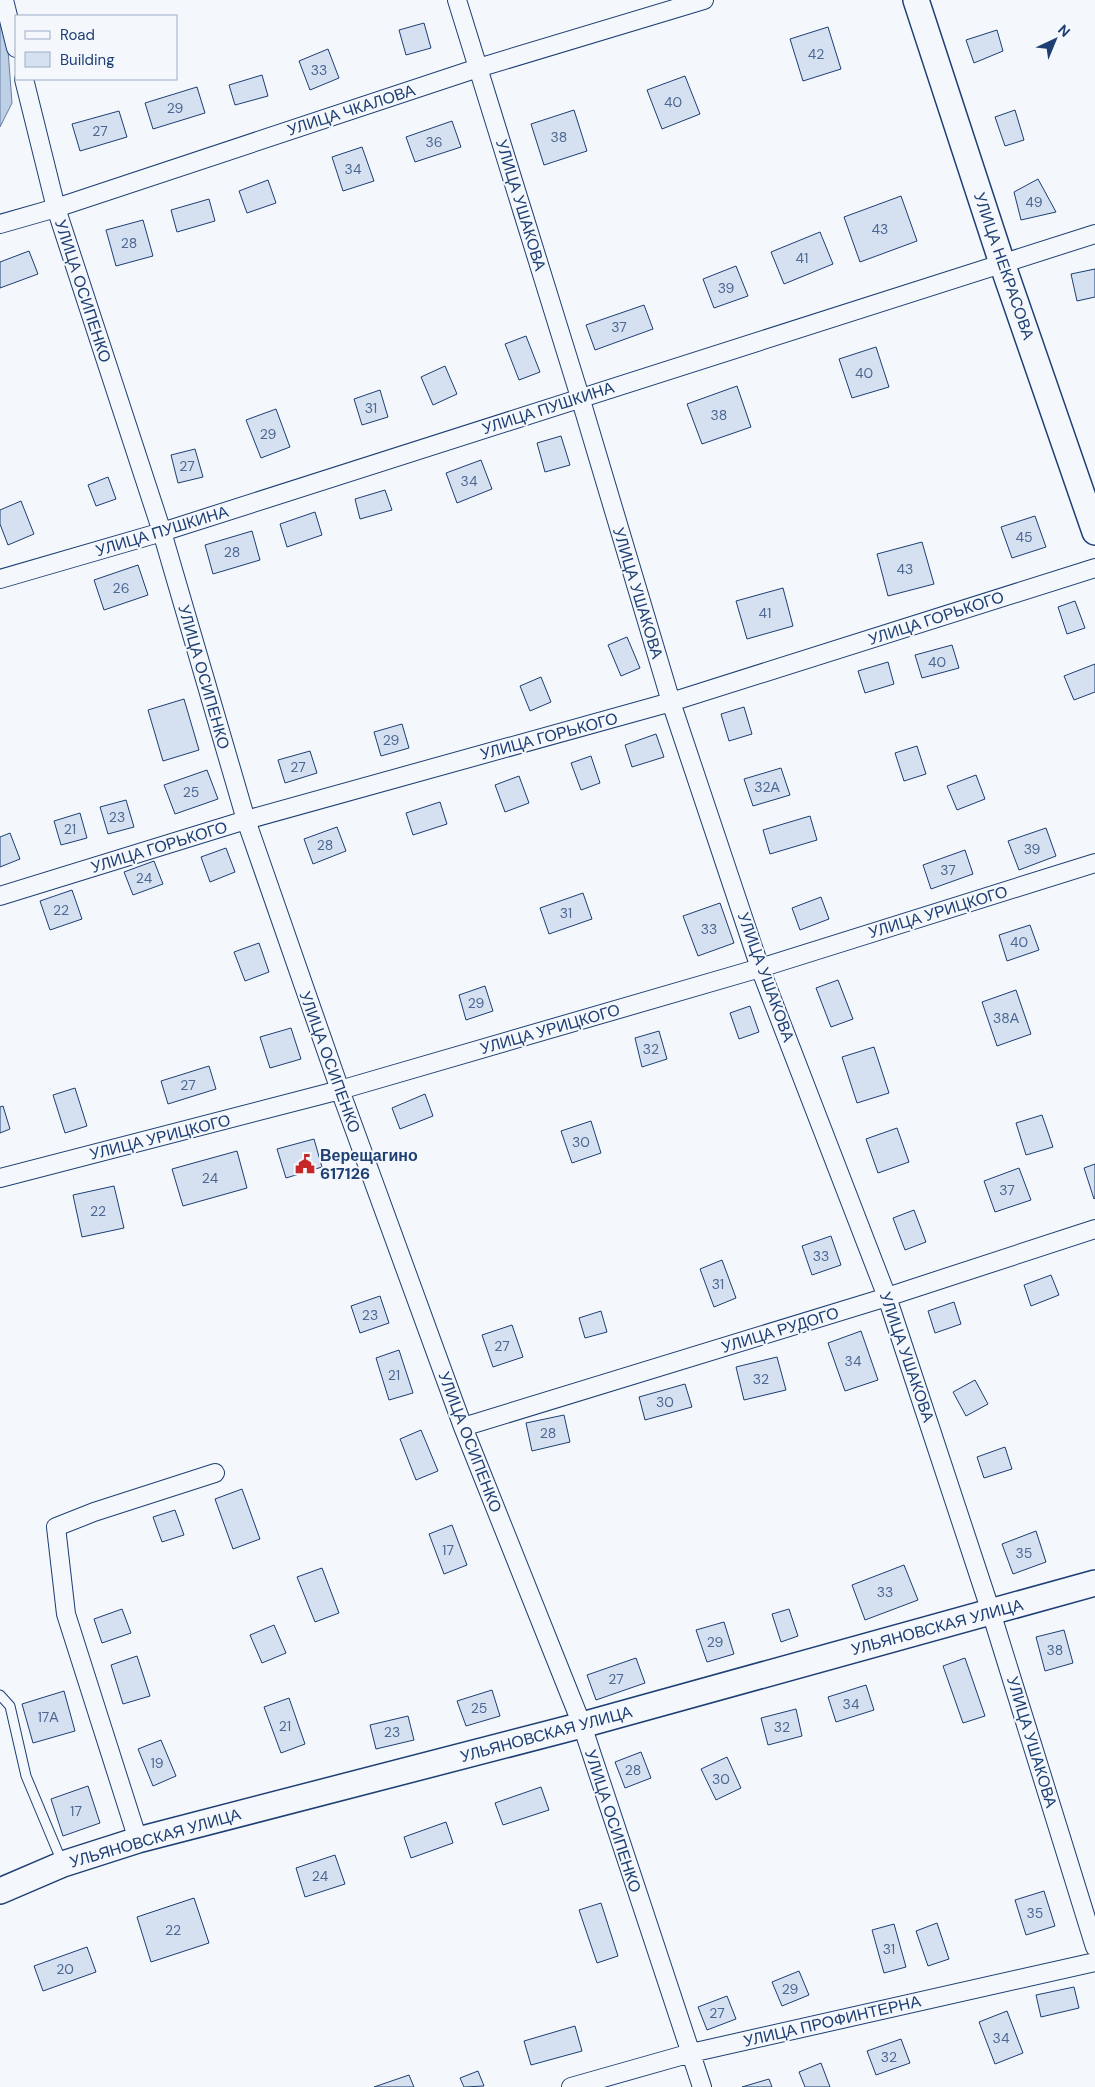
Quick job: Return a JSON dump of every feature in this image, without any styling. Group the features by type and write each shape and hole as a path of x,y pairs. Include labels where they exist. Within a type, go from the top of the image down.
{"street":[{"path":"4,0 15,44"},
{"name":"УЛИЦА УШАКОВА","path":"457,0 580,397 671,702 760,968 888,1297 991,1612 1095,1947"},
{"name":"УЛИЦА ЧКАЛОВА","path":"0,224 56,208 478,68 704,0"},
{"name":"УЛИЦА НЕКРАСОВА","path":"916,0 1002,263 1095,532"},
{"name":"УЛИЦА ОСИПЕНКО","path":"24,80 56,208 162,532 246,820 340,1090 463,1427 582,1725 702,2087"},
{"name":"УЛИЦА ПУШКИНА","path":"0,579 162,532 1095,234"},
{"name":"УЛИЦА ГОРЬКОГО","path":"0,896 246,820 671,702 1095,568"},
{"name":"УЛИЦА УРИЦКОГО","path":"0,1178 340,1090 760,968 1095,863"},
{"name":"УЛИЦА РУДОГО","path":"463,1427 888,1297 1095,1229"},
{"path":"138,1840 66,1614 56,1527 94,1512 215,1474"},
{"name":"УЛЬЯНОВСКАЯ УЛИЦА","path":"0,1890 63,1864 138,1840 582,1725 1095,1583"},
{"name":"УЛИЦА ПРОФИНТЕРНА","path":"571,2087 691,2053 1095,1962"}],"lane":[{"path":"0,1695 10,1706 26,1776 63,1864"}],"water":[{"path":"0,20 8,50 12,103 0,127"}],"building":[{"path":"424,23 431,48 406,55 399,30"},
{"path":"828,27 841,69 803,81 790,39"},
{"path":"997,30 1003,51 974,63 966,40"},
{"path":"328,49 339,78 310,90 299,61"},
{"path":"262,75 268,96 235,105 229,85"},
{"path":"685,76 700,114 662,129 647,90"},
{"path":"197,87 205,113 153,129 145,103"},
{"path":"574,110 587,151 544,165 531,124"},
{"path":"1015,110 1024,140 1005,146 995,117"},
{"path":"119,111 127,137 80,151 72,124"},
{"path":"452,121 461,147 415,162 406,137"},
{"path":"362,147 374,181 343,191 332,157"},
{"path":"1038,179 1056,212 1021,220 1014,192"},
{"path":"268,180 276,203 247,213 239,191"},
{"path":"901,196 917,241 860,262 844,217"},
{"path":"209,199 215,221 177,232 171,210"},
{"path":"143,220 153,256 116,266 106,230"},
{"path":"820,232 833,264 784,284 771,252"},
{"path":"29,251 38,274 0,288 0,262"},
{"path":"736,266 748,296 714,308 703,279"},
{"path":"1095,269 1095,297 1077,301 1071,274"},
{"path":"644,305 653,329 595,350 586,325"},
{"path":"526,336 540,372 519,380 505,344"},
{"path":"876,347 889,387 852,398 839,359"},
{"path":"445,366 457,394 433,405 421,377"},
{"path":"737,386 751,427 702,444 687,404"},
{"path":"380,390 388,417 362,425 354,399"},
{"path":"276,409 290,447 261,458 246,420"},
{"path":"561,436 570,465 545,472 537,443"},
{"path":"195,449 203,477 178,483 171,455"},
{"path":"481,460 492,489 457,503 446,473"},
{"path":"108,477 116,499 96,506 88,485"},
{"path":"385,490 392,510 360,519 355,499"},
{"path":"21,501 34,534 8,545 0,524 0,510"},
{"path":"315,512 322,535 287,547 280,524"},
{"path":"1035,516 1046,547 1012,558 1001,527"},
{"path":"252,531 260,560 213,574 205,545"},
{"path":"922,542 934,584 888,596 877,554"},
{"path":"138,565 148,595 104,610 94,580"},
{"path":"783,588 793,626 747,639 736,601"},
{"path":"1075,601 1085,628 1067,634 1058,607"},
{"path":"627,637 640,668 621,676 608,645"},
{"path":"952,645 959,668 922,678 915,655"},
{"path":"888,662 894,684 865,693 858,671"},
{"path":"1095,664 1095,692 1074,700 1064,676"},
{"path":"541,677 551,702 530,711 520,686"},
{"path":"184,699 199,750 163,761 148,710"},
{"path":"744,707 752,734 729,741 721,714"},
{"path":"402,724 409,748 381,756 374,732"},
{"path":"656,734 664,757 632,767 625,745"},
{"path":"917,746 926,774 904,781 895,753"},
{"path":"310,751 317,773 285,783 278,760"},
{"path":"591,756 600,783 581,790 571,763"},
{"path":"781,768 790,795 753,806 744,779"},
{"path":"207,770 218,799 175,814 164,785"},
{"path":"976,775 985,799 957,810 947,786"},
{"path":"519,776 529,803 505,812 495,785"},
{"path":"126,800 134,827 108,834 100,807"},
{"path":"440,802 447,824 413,835 406,813"},
{"path":"80,813 87,838 61,845 54,821"},
{"path":"810,816 817,840 770,854 763,830"},
{"path":"337,827 346,851 313,864 304,839"},
{"path":"1046,828 1056,856 1019,870 1008,841"},
{"path":"10,833 20,859 0,867 0,837"},
{"path":"226,848 235,872 210,882 201,857"},
{"path":"965,850 973,874 931,889 923,865"},
{"path":"154,861 163,884 133,895 124,872"},
{"path":"72,890 82,919 50,930 40,901"},
{"path":"583,893 592,919 549,934 540,908"},
{"path":"821,897 829,919 800,930 792,908"},
{"path":"720,903 734,943 698,956 683,916"},
{"path":"1030,925 1039,950 1007,961 999,935"},
{"path":"259,943 269,972 245,981 234,952"},
{"path":"838,980 853,1019 831,1027 816,988"},
{"path":"485,986 493,1011 466,1020 459,995"},
{"path":"1016,990 1031,1034 997,1046 982,1002"},
{"path":"750,1006 759,1032 739,1039 730,1013"},
{"path":"291,1028 301,1059 270,1068 260,1037"},
{"path":"659,1031 667,1059 642,1067 635,1038"},
{"path":"874,1047 889,1093 857,1103 842,1057"},
{"path":"209,1066 216,1089 168,1104 161,1081"},
{"path":"75,1088 87,1126 65,1133 53,1095"},
{"path":"425,1094 433,1116 400,1129 392,1108"},
{"path":"3,1106 10,1129 0,1133 0,1107"},
{"path":"1042,1115 1053,1147 1026,1155 1016,1123"},
{"path":"591,1121 601,1153 572,1163 561,1131"},
{"path":"897,1128 909,1162 878,1173 866,1139"},
{"path":"314,1139 322,1167 286,1178 277,1149"},
{"path":"237,1151 247,1188 183,1206 172,1169"},
{"path":"1095,1164 1095,1198 1094,1199 1084,1168"},
{"path":"1019,1168 1031,1200 995,1212 984,1181"},
{"path":"114,1186 124,1228 82,1237 73,1195"},
{"path":"914,1210 926,1242 905,1250 893,1218"},
{"path":"831,1236 841,1265 812,1275 802,1246"},
{"path":"722,1260 736,1298 714,1307 700,1269"},
{"path":"1051,1275 1059,1295 1031,1306 1024,1285"},
{"path":"380,1296 389,1323 360,1333 351,1306"},
{"path":"954,1302 961,1324 935,1333 928,1311"},
{"path":"601,1311 607,1332 585,1338 579,1318"},
{"path":"512,1325 523,1357 493,1367 482,1335"},
{"path":"861,1331 878,1380 845,1391 828,1343"},
{"path":"399,1350 413,1393 389,1400 376,1358"},
{"path":"777,1357 786,1390 744,1400 736,1367"},
{"path":"975,1380 988,1404 966,1416 953,1392"},
{"path":"685,1384 692,1407 645,1420 639,1397"},
{"path":"564,1415 570,1442 532,1451 526,1423"},
{"path":"421,1430 438,1471 416,1480 400,1439"},
{"path":"1005,1447 1012,1469 984,1478 977,1457"},
{"path":"242,1489 260,1539 233,1549 215,1499"},
{"path":"175,1510 184,1535 162,1542 153,1517"},
{"path":"452,1525 467,1565 444,1574 429,1534"},
{"path":"1036,1531 1046,1562 1013,1574 1002,1544"},
{"path":"904,1565 918,1600 865,1620 852,1585"},
{"path":"322,1568 339,1613 315,1622 297,1577"},
{"path":"122,1609 131,1633 102,1643 94,1619"},
{"path":"789,1609 798,1636 781,1642 772,1614"},
{"path":"724,1622 734,1654 707,1662 696,1630"},
{"path":"274,1625 286,1653 262,1663 250,1635"},
{"path":"1064,1630 1073,1663 1045,1671 1036,1637"},
{"path":"137,1656 150,1696 123,1704 111,1665"},
{"path":"636,1658 645,1683 596,1700 587,1675"},
{"path":"965,1658 985,1716 963,1723 943,1666"},
{"path":"866,1685 874,1710 836,1722 828,1697"},
{"path":"492,1690 500,1716 466,1726 457,1701"},
{"path":"64,1691 75,1731 33,1743 22,1704"},
{"path":"289,1698 305,1744 281,1753 264,1707"},
{"path":"796,1709 802,1736 768,1745 761,1718"},
{"path":"408,1716 414,1740 376,1749 370,1725"},
{"path":"161,1740 176,1776 153,1786 138,1749"},
{"path":"641,1752 651,1778 625,1788 615,1762"},
{"path":"727,1757 741,1788 716,1800 701,1769"},
{"path":"88,1786 100,1823 63,1836 51,1799"},
{"path":"541,1787 549,1810 503,1825 495,1803"},
{"path":"446,1822 453,1843 411,1858 404,1837"},
{"path":"335,1855 345,1884 305,1897 296,1868"},
{"path":"1044,1891 1055,1926 1026,1935 1015,1900"},
{"path":"194,1898 209,1943 151,1962 137,1917"},
{"path":"601,1903 618,1956 597,1963 579,1910"},
{"path":"937,1923 949,1959 928,1966 916,1931"},
{"path":"894,1924 906,1967 884,1973 872,1930"},
{"path":"87,1947 96,1972 43,1991 34,1966"},
{"path":"799,1971 809,1995 782,2006 772,1982"},
{"path":"1074,1987 1079,2008 1041,2017 1036,1995"},
{"path":"727,1996 736,2019 707,2030 698,2007"},
{"path":"1007,2011 1023,2053 995,2064 979,2022"},
{"path":"575,2026 582,2051 531,2065 524,2041"},
{"path":"901,2039 910,2063 876,2075 867,2051"},
{"path":"821,2063 830,2087 805,2087 799,2072"},
{"path":"478,2071 484,2086 464,2087 460,2078"},
{"path":"409,2075 414,2087 374,2087"},
{"path":"769,2079 772,2087 742,2087"}],"place":[{"name":"Верещагино 617126","path":"305,1164"}]}
